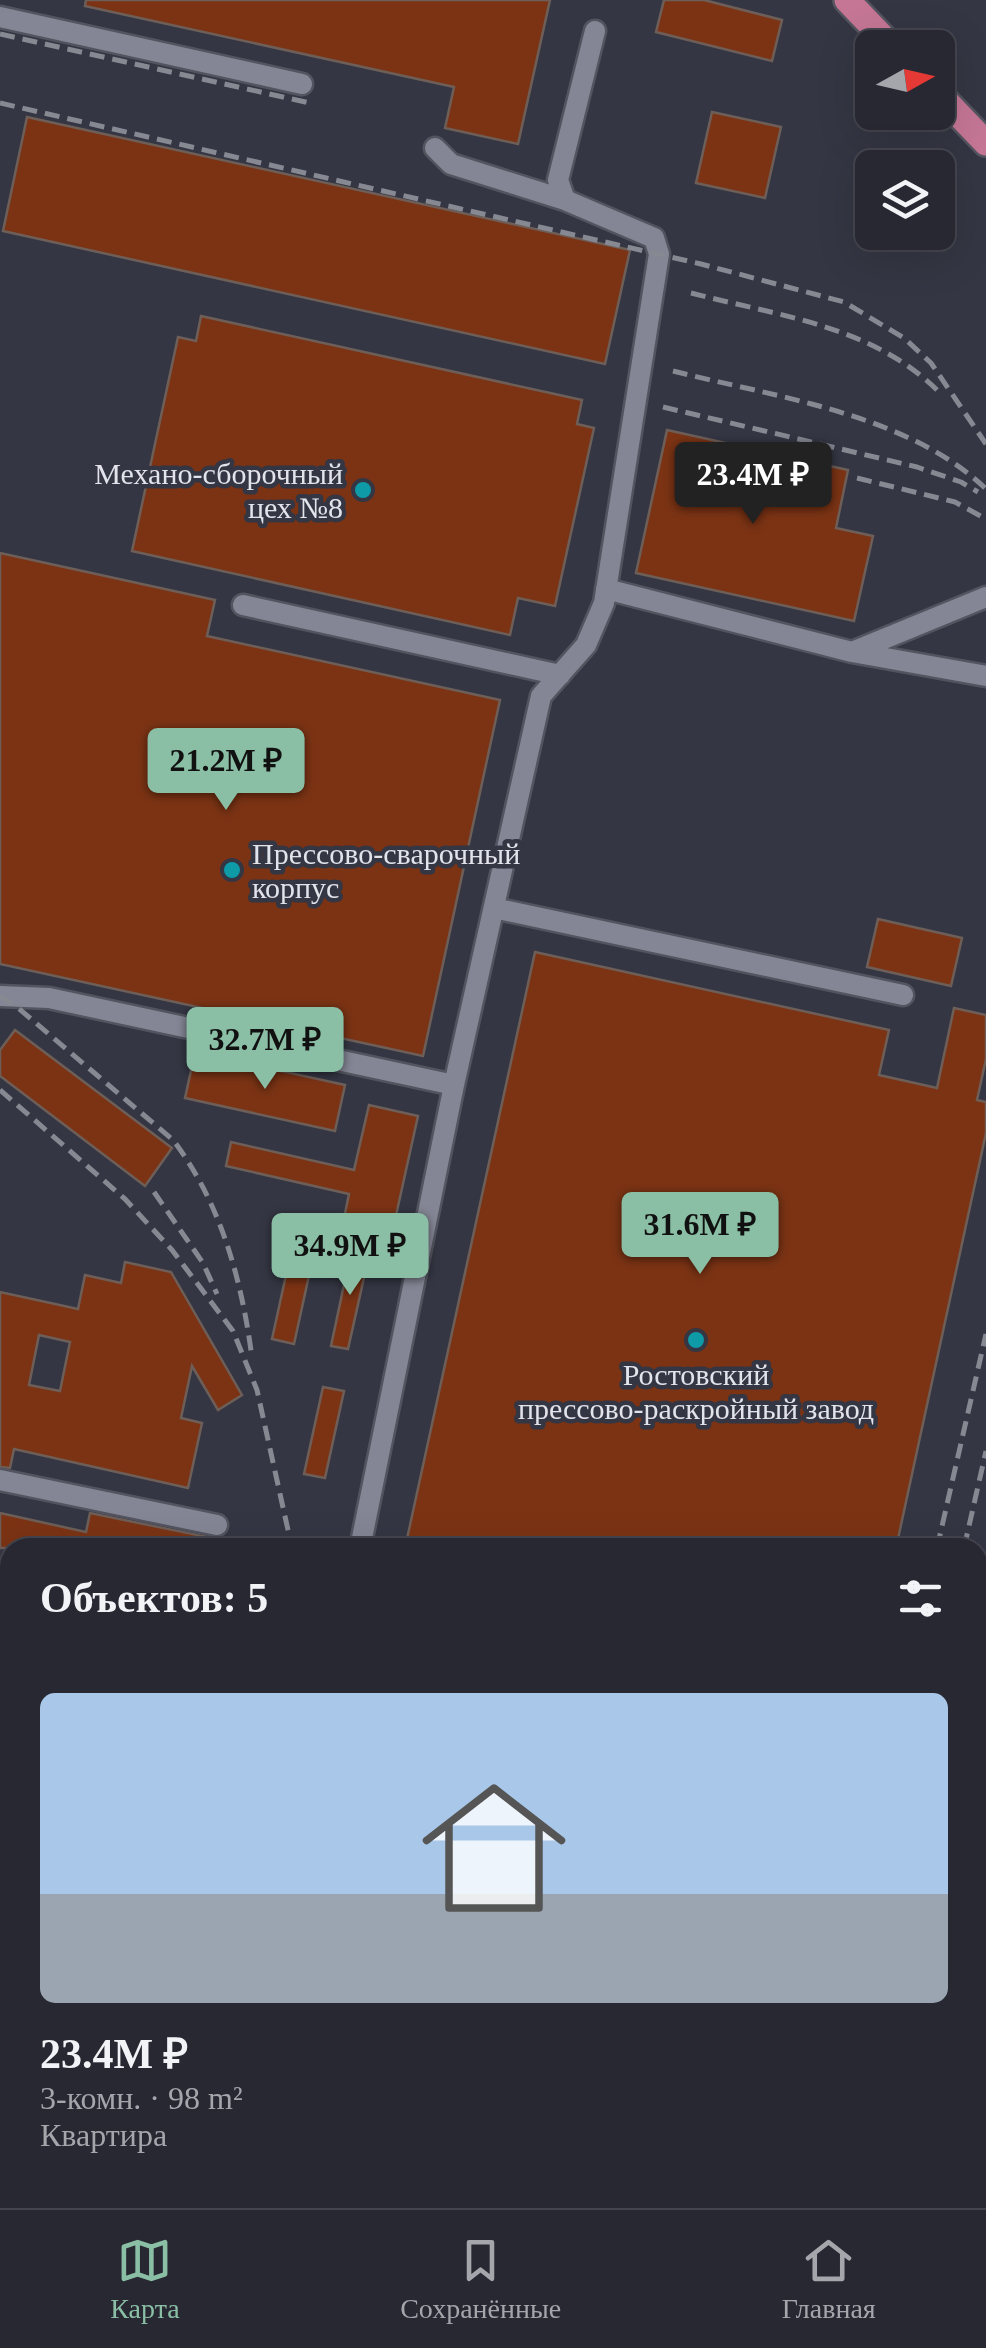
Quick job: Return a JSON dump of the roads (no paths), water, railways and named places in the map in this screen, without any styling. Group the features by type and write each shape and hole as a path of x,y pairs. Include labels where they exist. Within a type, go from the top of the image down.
{"main road":[{"path":"847,0 876,30"},
{"path":"955,111 986,143"}],"lane":[{"path":"0,17 302,84"},
{"path":"565,200 558,180 595,31"},
{"path":"362,1538 454,1084 542,696 586,645 604,604 659,254 654,238 565,200 451,164 435,148"},
{"path":"606,589 852,652 986,676"},
{"path":"852,652 986,596"},
{"path":"243,605 560,675"},
{"path":"494,908 903,995"},
{"path":"0,996 49,998 454,1084"},
{"path":"0,1480 216,1525"}],"railway":[{"path":"0,34 310,103"},
{"path":"0,103 701,264 844,302 904,338 931,363 986,444"},
{"path":"691,293 791,317 856,338 915,371 941,394"},
{"path":"673,371 796,400 880,426 954,463 986,489"},
{"path":"663,407 917,467 978,492"},
{"path":"857,478 955,502 986,519"},
{"path":"0,996 173,1140 190,1164 227,1244 252,1358"},
{"path":"0,1090 125,1199 172,1250 233,1331 257,1390 290,1538"},
{"path":"154,1192 203,1263 217,1294"},
{"path":"939,1538 986,1334"},
{"path":"966,1538 986,1451"}],"place":[{"name":"Механо-сборочный цех №8","path":"363,490"},
{"name":"Прессово-сварочный корпус","path":"232,870"},
{"name":"Ростовский прессово-раскройный завод","path":"696,1340"}]}
